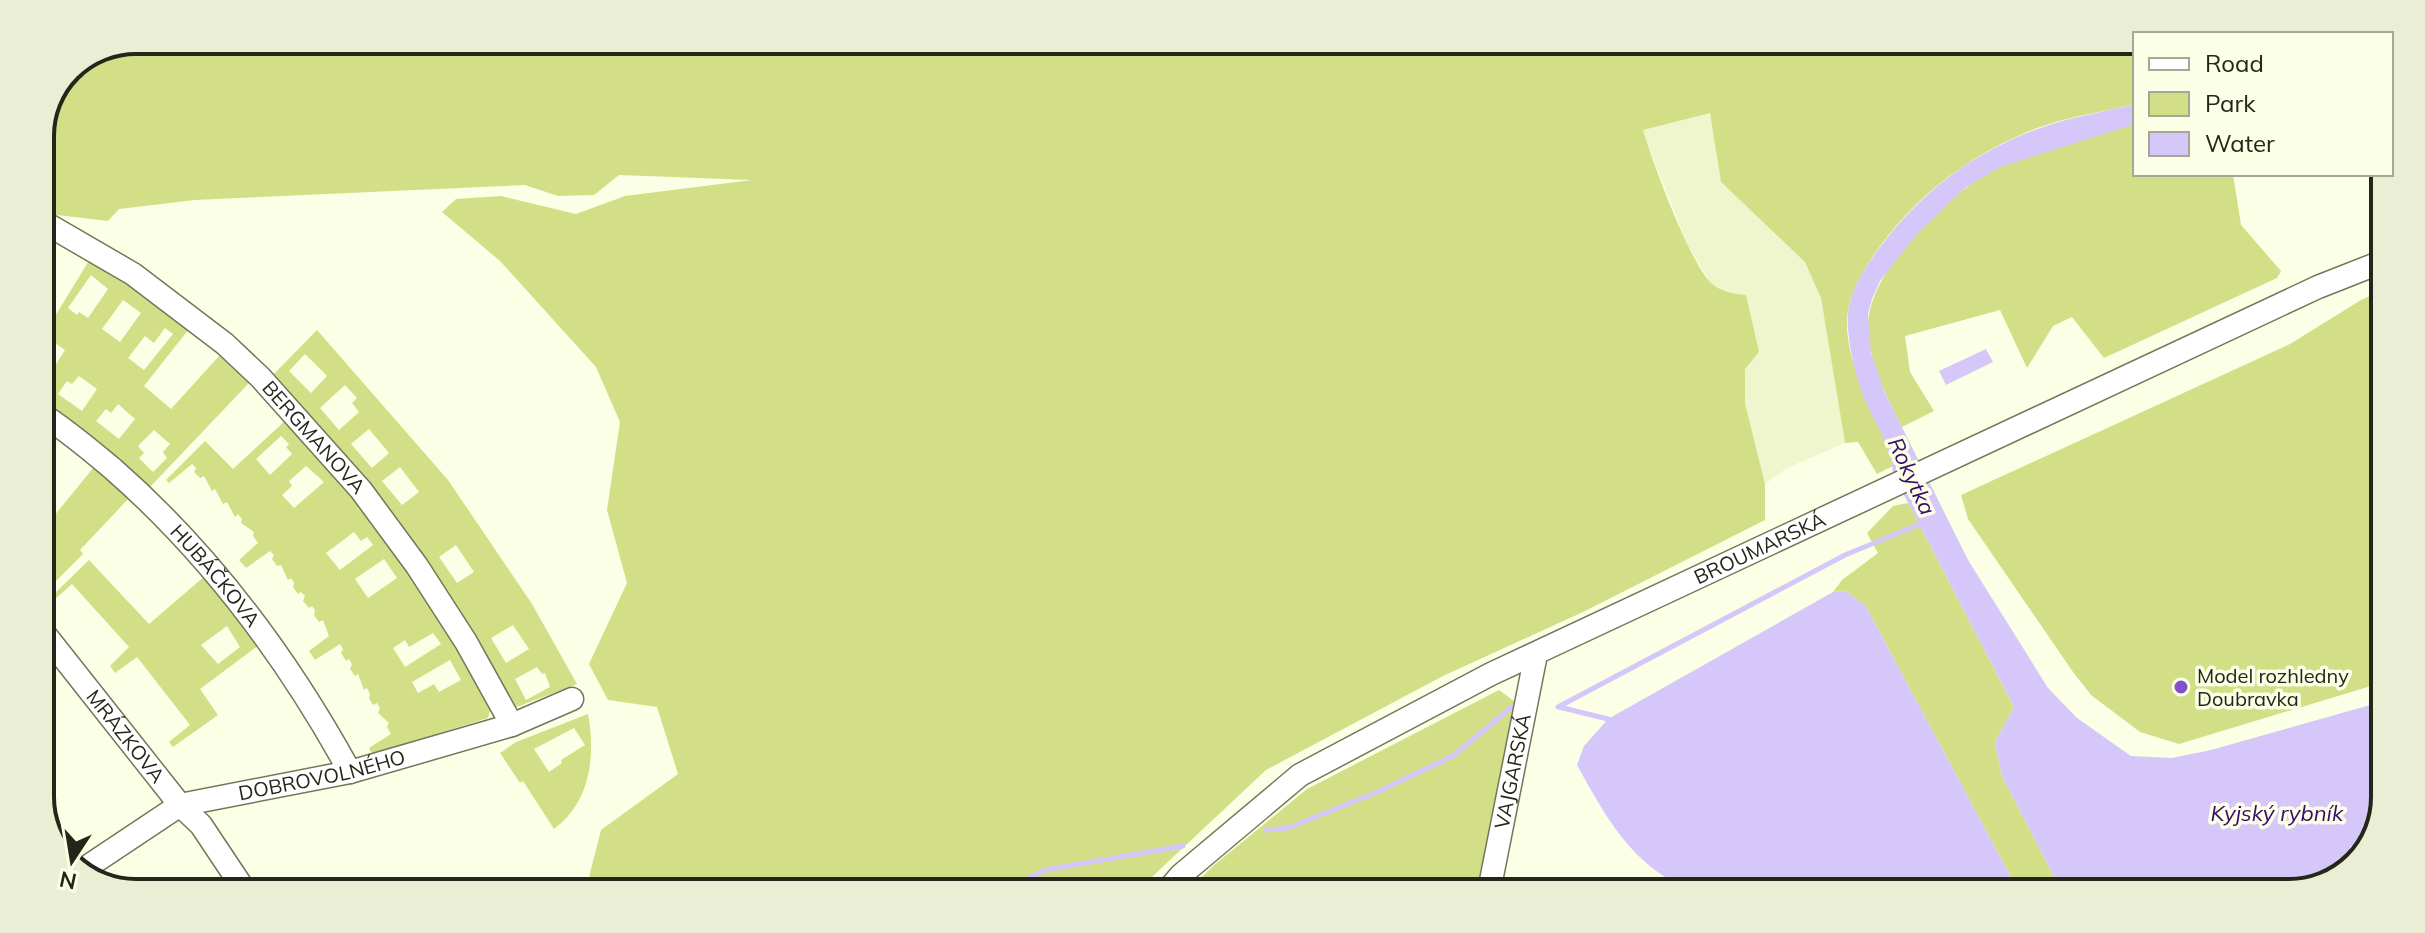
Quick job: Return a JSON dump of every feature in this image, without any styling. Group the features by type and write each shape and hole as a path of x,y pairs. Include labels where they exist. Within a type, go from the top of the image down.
{"street":[{"name":"BERGMANOVA","path":"54,228 133,274 225,344 261,378 361,490 417,566 466,642 512,725"},
{"name":"BROUMARSKÁ","path":"1178,879 1300,775 1491,674 2318,287 2371,266"},
{"name":"HUBÁČKOVA","path":"54,422 145,497 212,569 267,640 317,713 350,772"},
{"name":"MRÁZKOVA","path":"54,646 180,805 201,825 237,879"},
{"name":"VAJGARSKÁ","path":"1491,879 1536,654"},
{"name":"DOBROVOLNÉHO","path":"90,865 180,805 350,772 512,725 572,699"}],"shaded area":[{"path":"1710,112 1721,182 1805,261 1821,298 1845,443 1787,468 1765,484 1745,403 1745,369 1729,294 1710,282 1688,246 1642,130"}],"green space":[{"path":"136,54 2133,54 2133,104 2051,123 1972,160 1914,207 1874,254 1853,294 1847,328 1859,381 1893,466 1877,474 1858,442 1845,443 1821,298 1805,262 1721,182 1710,113 1643,130 1672,211 1702,272 1719,289 1746,295 1759,352 1745,369 1745,403 1765,484 1765,520 1583,612 1443,676 1266,770 1150,879 589,879 601,830 678,774 657,707 608,700 589,664 627,583 607,510 620,422 596,367 500,261 442,212 456,199 501,196 576,214 625,196 752,180 619,175 594,195 558,196 525,185 195,200 119,209 108,221 54,215 56,120 60,105 78,78 105,60"},
{"path":"2133,125 2133,176 2233,176 2241,225 2281,271 2277,278 2104,358 2072,317 2053,326 2027,368 2000,310 1905,336 1910,372 1934,411 1902,427 1885,392 1869,343 1871,307 1880,283 1915,235 1959,193 2001,166 2050,147"},
{"path":"90,259 189,329 144,386 171,409 220,355 249,383 150,487 117,456 54,409 54,367 65,350 54,342 54,318","holes":["91,275 108,289 88,318 68,308","123,300 141,313 120,342 102,329","165,328 173,334 144,370 128,358 145,336 154,343","79,376 97,389 82,411 58,394 67,381 72,384","118,404 135,419 119,439 96,421 106,409 111,413","154,430 170,444 163,452 167,458 153,472 139,458 144,453 138,446"]},
{"path":"2371,296 2371,686 2179,744 2140,732 2091,695 2073,672 1968,519 1961,495 2290,344"},
{"path":"317,330 448,480 532,604 577,684 514,708 271,377","holes":["305,354 327,376 311,393 289,371","345,385 357,398 352,403 359,412 339,430 320,408","369,429 389,453 372,468 351,444","400,467 419,492 402,505 382,481","456,545 474,572 457,583 439,557","513,625 529,649 506,663 491,638","537,667 542,674 545,673 550,687 526,700 515,679"]},
{"path":"286,420 365,511 436,610 491,707 488,718 372,754 369,748 391,734 387,727 389,723 378,713 380,708 377,703 373,705 358,674 355,676 350,669 352,664 341,653 343,649 340,644 315,660 309,651 329,636 323,620 319,622 312,606 309,608 303,601 305,596 301,592 298,594 291,578 288,580 281,565 277,566 270,551 246,568 239,560 258,543 254,532 241,523 238,514 235,517 227,502 223,504 204,476 200,478 194,472 196,468 192,464 169,483 166,480 205,441 233,469","holes":["281,436 289,444 286,447 292,454 270,475 256,459","306,466 324,482 294,508 282,495 292,486 289,481","354,532 361,541 367,537 373,545 340,570 326,553","384,559 397,578 368,598 355,579","433,633 441,644 405,667 393,648 405,640 409,647","450,660 461,680 439,692 434,684 418,693 412,682"]},
{"path":"94,467 130,497 80,550 83,554 54,583 54,516"},
{"path":"1908,503 2014,707 1995,742 2002,776 2055,879 2012,879 1865,605 1845,591 1833,592 1842,580 1878,553 1867,533 1893,506"},
{"path":"89,560 149,624 205,576 259,645 200,689 218,715 173,747 169,742 190,725 137,657 115,673 110,666 129,647 72,584 54,600 54,594","holes":["227,626 240,647 218,664 201,645"]},
{"path":"1499,690 1514,701 1515,713 1480,879 1200,879 1307,789"},
{"path":"588,714 591,746 588,778 576,806 554,829 523,781 520,783 500,753 516,742","holes":["574,728 585,745 561,760 562,763 549,772 534,749"]}],"water":[{"name":"Kyjský rybník","path":"2133,104 2133,125 2000,167 1965,188 1918,233 1880,281 1868,314 1871,353 1885,393 1968,560 2048,688 2077,718 2131,756 2172,758 2211,750 2371,705 2371,796 2367,823 2347,855 2315,875 2288,879 2055,879 2002,776 1995,742 2014,707 1893,474 1890,455 1862,392 1852,356 1848,317 1856,285 1874,255 1914,208 1952,175 2016,137 2063,121"},
{"path":"1986,349 1993,362 1946,385 1939,371"},
{"path":"1845,591 1865,605 2012,879 1668,879 1625,841 1595,797 1577,765 1584,746 1608,719 1833,592"}],"waterway":[{"name":"Rokytka","path":"1558,707 1845,555 1925,522"},
{"path":"1266,830 1288,828 1375,793 1453,756 1513,706"},
{"path":"1559,707 1608,719"},
{"path":"1027,879 1045,870 1183,846"}],"place":[{"name":"Model rozhledny Doubravka","path":"2181,687"}]}
